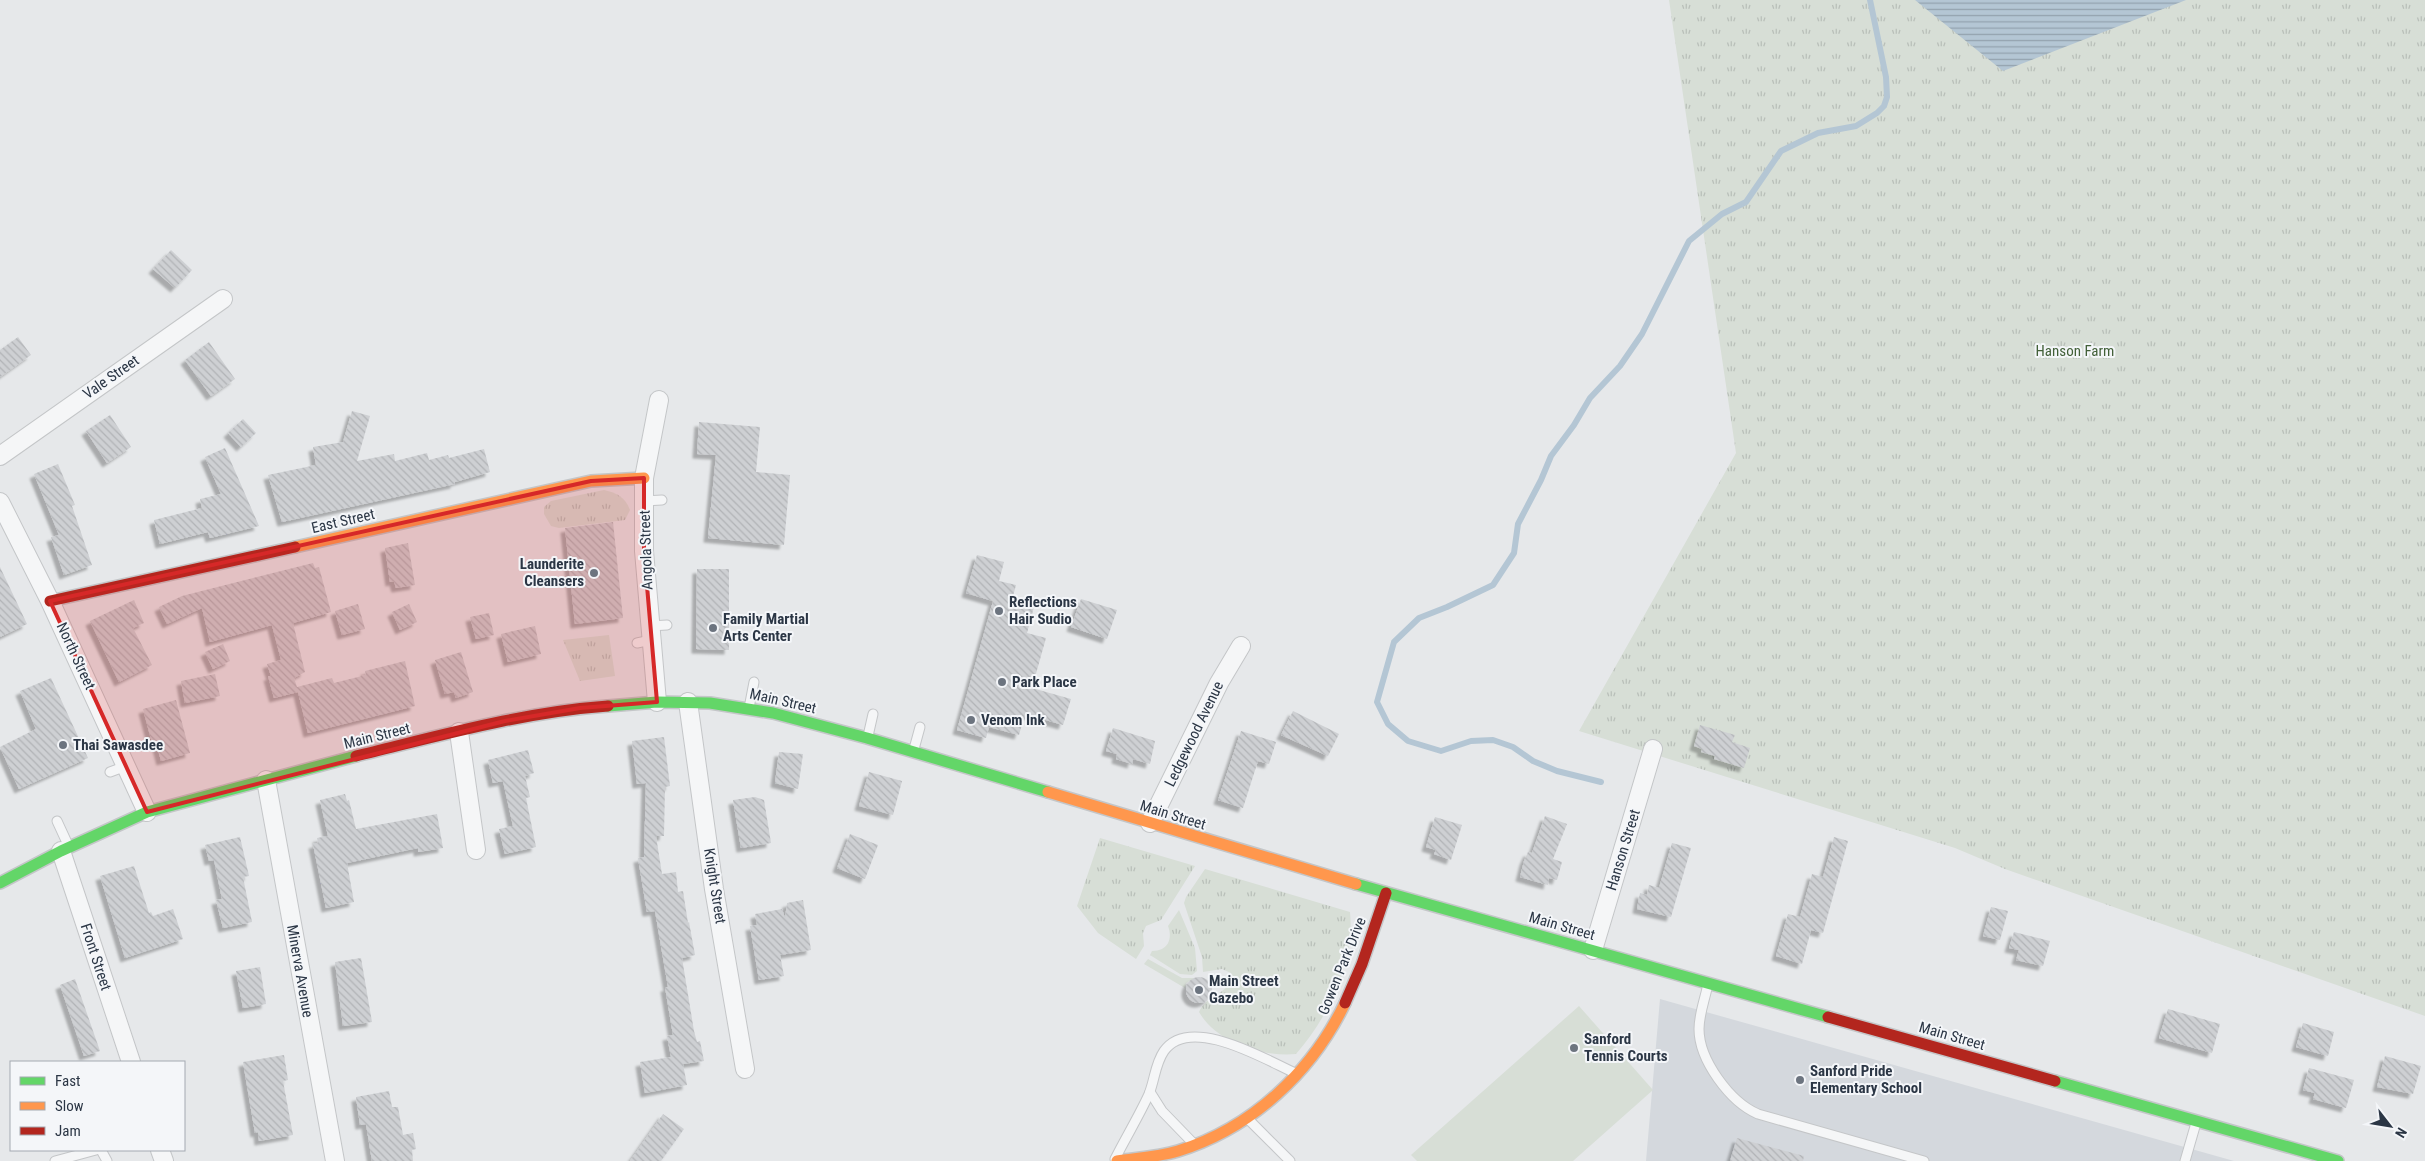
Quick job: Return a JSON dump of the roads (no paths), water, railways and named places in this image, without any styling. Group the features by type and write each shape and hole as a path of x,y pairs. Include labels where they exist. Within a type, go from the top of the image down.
{"main road":[{"name":"East Street","path":"50,601 591,481 644,478"},
{"name":"Main Street","path":"0,883 65,849 147,812 459,732 515,719 580,708 657,702 688,702 748,708 867,738 1386,892 2338,1161"},
{"name":"Gowen Park Drive","path":"1115,1161 1157,1155 1195,1145 1248,1119 1274,1099 1298,1074 1330,1032 1344,1007 1360,971 1386,892"}],"street":[{"name":"Vale Street","path":"0,456 223,299"},
{"name":"Angola Street","path":"657,702 644,551 644,478 659,400"},
{"name":"North Street","path":"0,502 50,601 118,769 147,812"},
{"name":"Ledgewood Avenue","path":"1150,823 1219,683 1241,646"},
{"name":"Knight Street","path":"688,702 714,889 745,1070"},
{"path":"459,732 476,850"},
{"name":"Hanson Street","path":"1593,950 1653,749"},
{"name":"Minerva Avenue","path":"266,780 335,1161"},
{"name":"Front Street","path":"65,849 131,1061"}],"lane":[{"path":"644,501 662,500"},
{"path":"748,708 754,682"},
{"path":"867,738 873,714"},
{"path":"914,752 920,727"},
{"path":"57,821 65,849"},
{"path":"1708,984 1699,1022 1700,1044 1706,1058 1734,1099 1746,1109 1924,1161"},
{"path":"1115,1161 1150,1092 1154,1071 1165,1050 1185,1037 1204,1037 1222,1041 1298,1074"},
{"path":"1150,1092 1168,1118 1195,1145"},
{"path":"1248,1119 1290,1161"},
{"path":"2185,1161 2197,1121"},
{"path":"55,1161 92,1151"}],"water":[{"path":"1915,0 2186,0 2003,71"}],"waterway":[{"path":"1601,782 1557,771 1533,761 1513,747 1493,740 1471,741 1441,751 1408,741 1388,724 1377,702 1394,642 1419,618 1493,585 1514,553 1518,524 1551,456 1574,425 1590,398 1620,366 1642,334 1689,241 1722,214 1746,202 1781,151 1818,133 1856,126 1877,113 1884,106 1887,97 1886,77 1870,0"}],"place":[{"name":"Launderite Cleansers","path":"594,573"},
{"name":"Reflections Hair Sudio","path":"999,611"},
{"name":"Family Martial Arts Center","path":"713,628"},
{"name":"Park Place","path":"1002,682"},
{"name":"Venom Ink","path":"971,720"},
{"name":"Thai Sawasdee","path":"63,745"},
{"name":"Main Street Gazebo","path":"1199,990"},
{"name":"Sanford Tennis Courts","path":"1574,1048"},
{"name":"Sanford Pride Elementary School","path":"1800,1080"}],"park label":[{"name":"Hanson Farm","path":"2075,351"}]}
